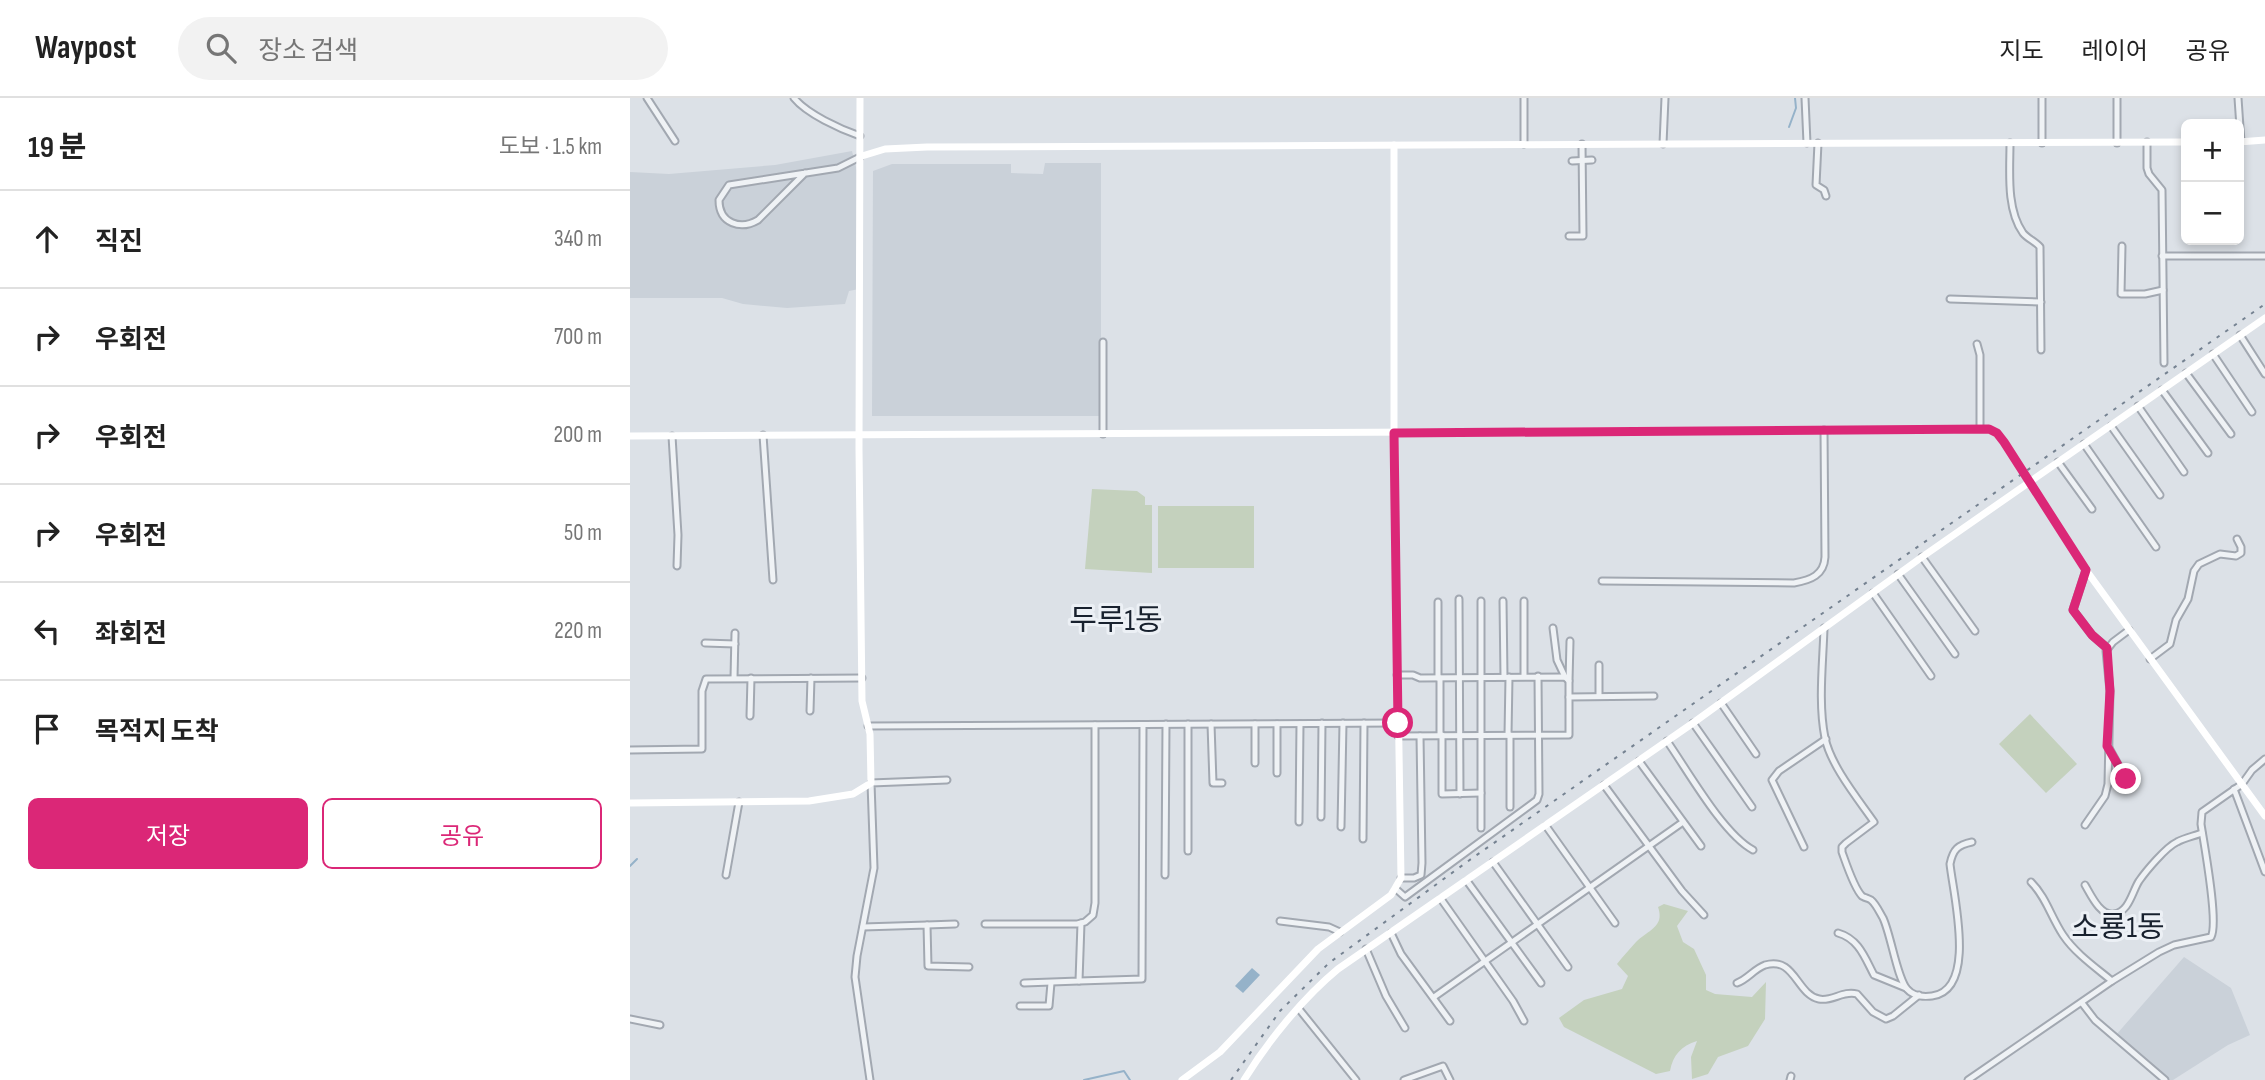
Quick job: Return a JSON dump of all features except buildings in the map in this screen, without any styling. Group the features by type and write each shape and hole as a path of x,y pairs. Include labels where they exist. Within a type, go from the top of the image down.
{"street":[{"path":"647,98 675,141"},
{"path":"794,98 831,124 860,136"},
{"path":"860,98 862,701 868,726 874,868 855,977 870,1080"},
{"path":"1524,98 1524,144"},
{"path":"1663,144 1665,98"},
{"path":"1805,98 1807,143"},
{"path":"2042,98 2042,143"},
{"path":"2117,98 2118,143"},
{"path":"2238,98 2239,119"},
{"path":"2244,142 2265,140"},
{"path":"2147,142 2147,168 2162,190 2164,363"},
{"path":"805,173 750,225 732,224 720,211 719,200 729,185 805,173 838,168 862,156 885,149 2181,142"},
{"path":"1818,143 1816,185 1824,190 1826,196"},
{"path":"2010,143 2010,178 2017,221 2028,238 2040,247 2041,350"},
{"path":"1569,236 1583,237 1582,144"},
{"path":"1182,1080 1220,1052 1318,949 1391,895 1401,878 1394,433 1394,145"},
{"path":"1572,161 1592,160"},
{"path":"2122,246 2121,294 2144,294 2163,290"},
{"path":"2162,256 2265,256"},
{"path":"1950,299 2041,302"},
{"path":"1244,1080 1320,984 1366,949 1639,761 1922,557 2265,318"},
{"path":"2240,335 2265,374"},
{"path":"1103,342 1103,434"},
{"path":"1977,344 1980,355 1980,428"},
{"path":"2213,354 2252,412"},
{"path":"2186,373 2231,434"},
{"path":"2162,390 2208,453"},
{"path":"2138,406 2184,472"},
{"path":"2110,426 2160,495"},
{"path":"1602,581 1794,583 1819,574 1825,565 1824,430"},
{"path":"630,436 1993,430 2000,436 2086,570 2265,816"},
{"path":"763,435 773,580"},
{"path":"673,436 677,566"},
{"path":"2084,444 2157,547"},
{"path":"2058,462 2092,509"},
{"path":"2150,659 2170,644 2176,620 2188,599 2194,571 2199,564 2220,554 2236,556 2241,553 2236,539"},
{"path":"1922,557 1975,631"},
{"path":"2085,825 2105,796 2109,766 2107,746 2110,691 2107,648 2092,635 2073,610 2086,570"},
{"path":"1898,574 1955,654"},
{"path":"1873,593 1931,676"},
{"path":"1459,599 1460,794"},
{"path":"1480,601 1481,828"},
{"path":"1503,601 1510,807"},
{"path":"1524,601 1524,676"},
{"path":"1438,602 1442,794 1481,793"},
{"path":"1553,628 1557,660 1567,679"},
{"path":"1824,628 1823,720 1826,739 1847,784 1874,822 1846,843 1842,852 1863,897 1873,902 1883,918 1900,977 1906,988"},
{"path":"2107,648 2129,630"},
{"path":"734,678 735,633"},
{"path":"1398,736 1569,735 1567,679 1570,641"},
{"path":"705,643 735,644"},
{"path":"1599,665 1599,696"},
{"path":"1398,675 1567,679"},
{"path":"1396,889 1405,897 1537,800 1538,677"},
{"path":"750,716 751,678"},
{"path":"810,711 811,678"},
{"path":"630,750 702,749 702,691 706,679 862,678"},
{"path":"1569,696 1654,696"},
{"path":"1721,703 1756,754"},
{"path":"1321,817 1322,723"},
{"path":"1341,827 1343,723"},
{"path":"1363,839 1364,723"},
{"path":"868,726 1398,723"},
{"path":"1693,723 1752,807"},
{"path":"1165,875 1166,724"},
{"path":"1188,724 1188,851"},
{"path":"1212,724 1213,783 1222,783"},
{"path":"1255,724 1255,763"},
{"path":"1277,724 1277,774"},
{"path":"1299,822 1300,724"},
{"path":"985,924 1081,923 1091,918 1095,910 1095,725"},
{"path":"1024,983 1142,979 1143,725"},
{"path":"1401,878 1420,875 1422,863 1420,736"},
{"path":"1804,847 1772,780 1779,771 1826,739"},
{"path":"1667,741 1730,830 1742,845 1753,850"},
{"path":"2107,746 2126,779"},
{"path":"1968,1080 2159,952 2174,945 2206,939 2214,932 2202,833 2202,811 2242,784 2252,770 2265,760"},
{"path":"1639,761 1701,846"},
{"path":"630,803 809,801 852,794 871,783 947,780"},
{"path":"1604,785 1682,891 1703,915"},
{"path":"2234,789 2265,872"},
{"path":"726,875 739,802"},
{"path":"1434,997 1683,822"},
{"path":"1546,826 1615,923"},
{"path":"2085,885 2099,907 2106,913 2115,914 2126,907 2139,881 2170,846 2202,833"},
{"path":"1838,933 1861,948 1874,975 1919,995 1941,994 1953,982 1958,971 1960,946 1950,864 1952,852 1959,845 1972,842"},
{"path":"1493,862 1568,967"},
{"path":"1467,881 1541,983"},
{"path":"2031,882 2041,892 2070,945 2112,981"},
{"path":"1441,899 1524,1021"},
{"path":"1280,921 1329,927 1340,932"},
{"path":"1291,931 1293,922"},
{"path":"1079,981 1081,923"},
{"path":"863,927 955,924"},
{"path":"927,925 928,966 969,967"},
{"path":"1391,933 1401,954 1450,1021"},
{"path":"1366,949 1386,996 1405,1028"},
{"path":"1737,983 1767,965 1777,964 1788,969 1813,997 1821,1000 1850,992 1857,994 1873,1012 1886,1019 1919,995"},
{"path":"1020,1006 1049,1006 1051,983"},
{"path":"2082,1003 2095,1020 2165,1080"},
{"path":"1298,1009 1356,1080"},
{"path":"630,1019 660,1025"},
{"path":"1404,1080 1443,1066 1450,1080"}],"shaded area":[{"path":"852,151 858,175 859,289 849,291 845,304 787,308 743,304 722,298 630,298 630,172 669,174 775,165"},
{"path":"1045,163 1101,163 1101,416 872,416 873,171 892,164 1011,164 1011,173 1043,174"},
{"path":"2184,957 2231,988 2250,1035 2228,1045 2173,1080 2168,1080 2116,1035"}],"green space":[{"path":"1092,489 1137,491 1145,497 1145,505 1152,505 1152,573 1085,569"},
{"path":"1158,506 1254,506 1254,568 1158,568"},
{"path":"2030,714 2077,764 2046,793 1999,744"},
{"path":"1664,904 1688,911 1677,926 1683,942 1694,949 1706,975 1706,990 1715,994 1752,997 1766,982 1765,1019 1748,1046 1718,1057 1708,1074 1692,1079 1691,1057 1697,1041 1679,1052 1670,1071 1656,1074 1564,1027 1559,1018 1584,1000 1622,989 1628,976 1617,964 1636,942 1657,924 1660,914 1658,907"}],"water":[{"path":"1252,968 1260,975 1243,993 1235,986"}],"waterway":[{"path":"1789,127 1796,108 1795,98"},
{"path":"630,866 637,859"},
{"path":"1084,1080 1124,1071 1130,1080"}],"railway":[{"path":"1231,1080 1280,1011 1329,963 1471,859 2265,304"}],"district":[{"name":"두루1동","path":"1116,620"},
{"name":"소룡1동","path":"2118,927"}],"route":[{"path":"1398,723 1394,433 1980,428 1993,430 2004,442 2086,570 2073,610 2092,635 2107,648 2110,691 2107,746 2126,779"}]}
